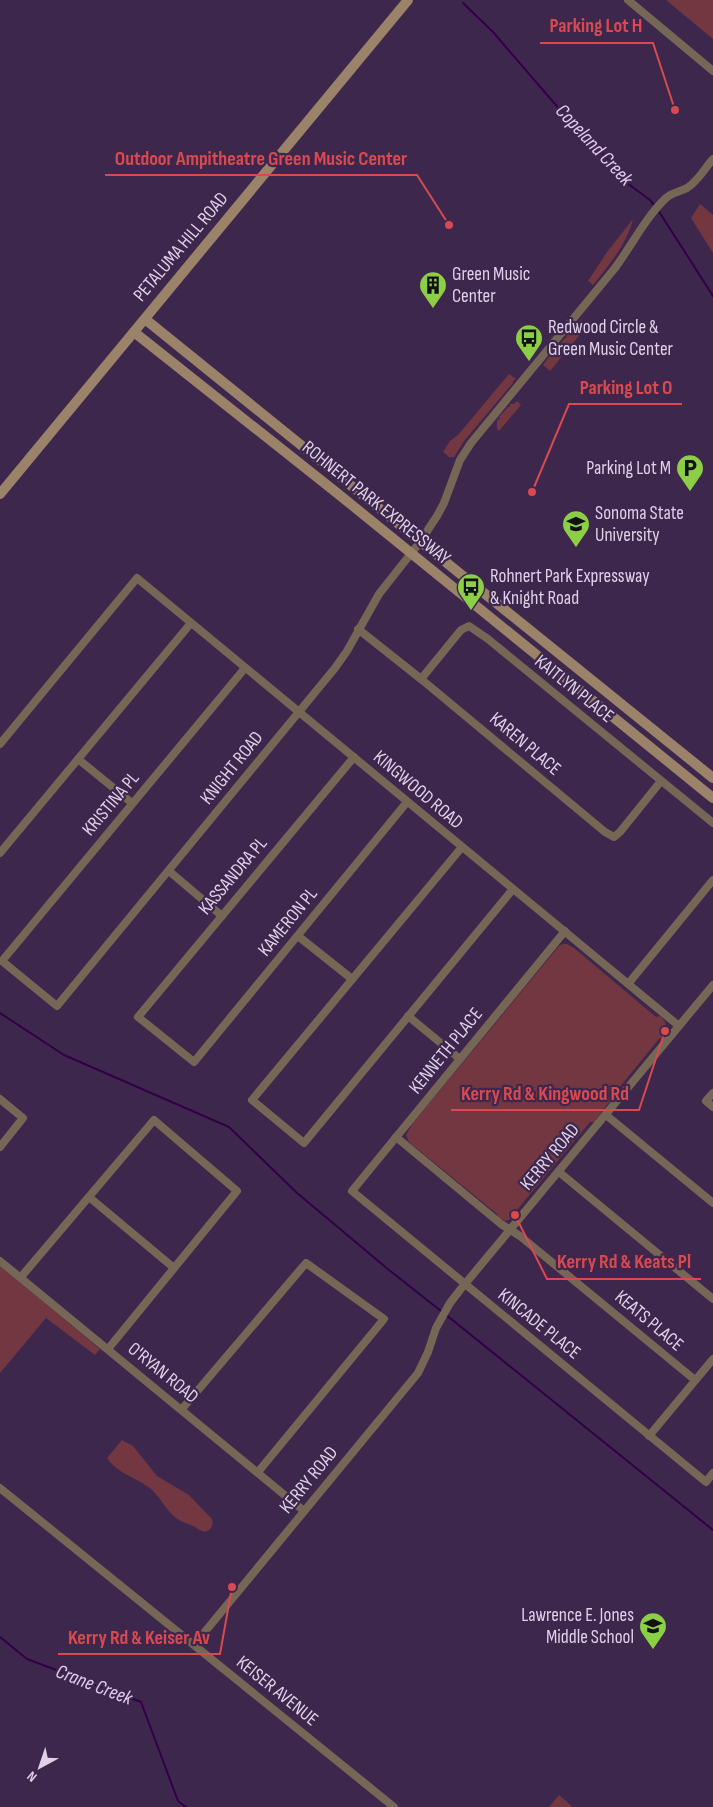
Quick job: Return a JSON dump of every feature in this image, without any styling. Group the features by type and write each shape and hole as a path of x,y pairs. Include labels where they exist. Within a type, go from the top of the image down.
{"main road":[{"name":"PETALUMA HILL ROAD","path":"0,494 408,0"},
{"name":"ROHNERT PARK EXPRESSWAY","path":"144,319 713,778"},
{"name":"ROHNERT PARK EXPRESSWAY","path":"134,332 411,553 713,798"}],"street":[{"path":"628,0 713,71"},
{"name":"KNIGHT ROAD","path":"57,1006 300,712 347,651 379,594 420,542 444,503 456,467 471,443 615,268 644,226 666,199 692,185 713,159"},
{"name":"KINGWOOD ROAD","path":"0,744 137,578 679,1026"},
{"path":"0,853 191,623"},
{"name":"KAITLYN PLACE","path":"421,679 461,630 469,626 488,639 713,823"},
{"name":"KAREN PLACE","path":"358,629 605,832 614,836 620,832 661,781"},
{"name":"KRISTINA PL","path":"57,1006 2,961 245,668"},
{"name":"KASSANDRA PL","path":"194,1062 138,1017 354,757"},
{"path":"78,759 132,803"},
{"name":"KAMERON PL","path":"194,1062 407,802"},
{"path":"462,847 252,1100 304,1143 513,889"},
{"path":"169,871 222,916"},
{"path":"628,984 713,880"},
{"name":"KENNETH PLACE","path":"352,1191 565,932"},
{"path":"298,936 352,980"},
{"name":"KERRY ROAD","path":"194,1645 418,1373 436,1328 450,1303 713,984"},
{"path":"408,1016 460,1058"},
{"path":"710,1104 713,1093"},
{"path":"0,1099 23,1118 0,1147"},
{"path":"606,1115 713,1203"},
{"path":"21,1277 154,1120 237,1191 108,1349"},
{"name":"KEATS PLACE","path":"396,1137 695,1380"},
{"path":"558,1172 713,1299"},
{"name":"KINCADE PLACE","path":"352,1191 706,1482 713,1473"},
{"path":"88,1197 174,1268"},
{"name":"O'RYAN ROAD","path":"0,1261 304,1511"},
{"path":"182,1409 306,1263 384,1318 258,1472"},
{"path":"649,1436 713,1359"},
{"name":"KEISER AVENUE","path":"0,1488 394,1807"}],"shaded area":[{"path":"666,0 713,0 713,39"},
{"path":"700,204 713,215 713,253 691,218"},
{"path":"633,219 622,246 593,285 588,281 607,252"},
{"path":"580,320 587,326 550,371 543,365 550,356 552,357 551,355 560,347 559,345 567,338 566,336 572,329 575,329"},
{"path":"509,374 516,379 464,441 454,457 449,457 443,452 450,441 458,435"},
{"path":"517,401 521,405 499,431 497,429 497,420 510,407 510,404 514,404"},
{"path":"563,944 574,948 656,1017 660,1016 667,1028 663,1037 659,1039 610,1099 594,1122 590,1122 517,1210 518,1214 515,1218 505,1221 409,1142 406,1135 413,1123 559,946"},
{"path":"0,1266 100,1349 95,1355 46,1318 0,1373"},
{"path":"122,1440 133,1446 157,1476 189,1495 212,1519 212,1527 208,1531 202,1531 172,1515 151,1489 122,1472 111,1463 107,1458"},
{"path":"559,1795 573,1807 549,1807"}],"waterway":[{"name":"Copeland Creek","path":"463,3 493,32 574,126 598,148 627,183 655,206"},
{"name":"Copeland Creek","path":"658,210 713,296"},
{"path":"0,1013 64,1055 229,1127 297,1193 441,1311"},
{"path":"445,1314 713,1530"},
{"name":"Crane Creek","path":"0,1637 27,1659 141,1702 178,1801 186,1807"}],"place":[{"name":"Parking Lot H","path":"675,110"},
{"name":"Outdoor Ampitheatre Green Music Center","path":"449,225"},
{"name":"Green Music Center","path":"433,309"},
{"name":"Redwood Circle & Green Music Center","path":"529,362"},
{"name":"Parking Lot O","path":"532,492"},
{"name":"Parking Lot M","path":"690,492"},
{"name":"Sonoma State University","path":"576,548"},
{"name":"Rohnert Park Expressway & Knight Road","path":"471,611"},
{"name":"Kerry Rd & Kingwood Rd","path":"665,1031"},
{"name":"Kerry Rd & Keats Pl","path":"515,1215"},
{"name":"Kerry Rd & Keiser Av","path":"232,1587"},
{"name":"Lawrence E. Jones Middle School","path":"653,1650"}]}
